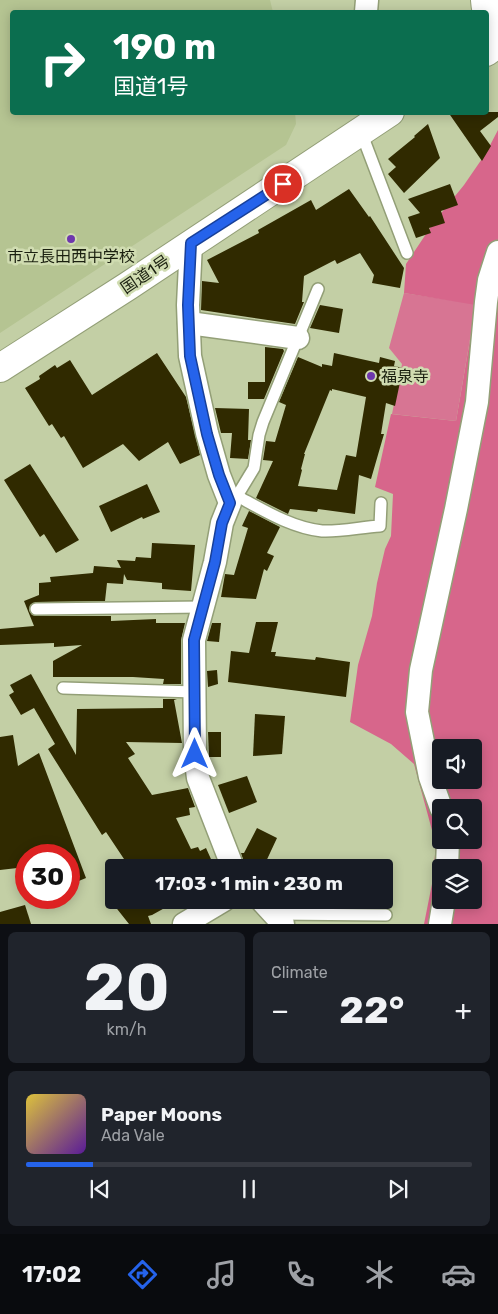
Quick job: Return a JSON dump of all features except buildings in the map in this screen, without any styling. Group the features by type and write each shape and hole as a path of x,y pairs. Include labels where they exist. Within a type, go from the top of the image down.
{"main road":[{"name":"国道1号","path":"0,368 128,286 386,115"}],"street":[{"path":"191,243 190,356 203,416 219,475 234,499 222,523 215,562 194,640 195,754 198,778 230,859"},
{"path":"438,799 430,777 417,712 421,670 478,402 487,295 489,280 498,252"},
{"path":"189,323 298,338"},
{"path":"184,924 209,909"},
{"path":"440,924 442,909"}],"lane":[{"path":"361,132 408,253"},
{"path":"318,289 263,422 254,468 234,499 298,525 323,531 380,526 381,504"},
{"path":"36,608 203,606"},
{"path":"63,688 195,692"},
{"path":"273,913 386,915"}],"shaded area":[{"name":"市立長田西中学校","path":"0,0 270,0 272,10 10,10 10,115 295,115 296,124 286,145 0,333"},
{"path":"498,130 498,924 424,924 432,884 432,909 482,909 482,859 435,859 436,849 482,849 482,799 432,799 432,830 414,764 391,744 350,722 358,665 372,616 385,549 391,536 393,494 375,487 391,414 456,421 476,305 404,293 406,264 434,222 464,185 486,153"},
{"path":"404,293 476,304 456,421 392,414 402,364 389,348"}],"place":[{"name":"市立長田西中学校","path":"71,239"},
{"name":"福泉寺","path":"371,376"}],"route":[{"path":"195,754 194,640 215,562 222,523 230,503 219,475 207,434 190,356 188,305 191,243 283,184"}]}
